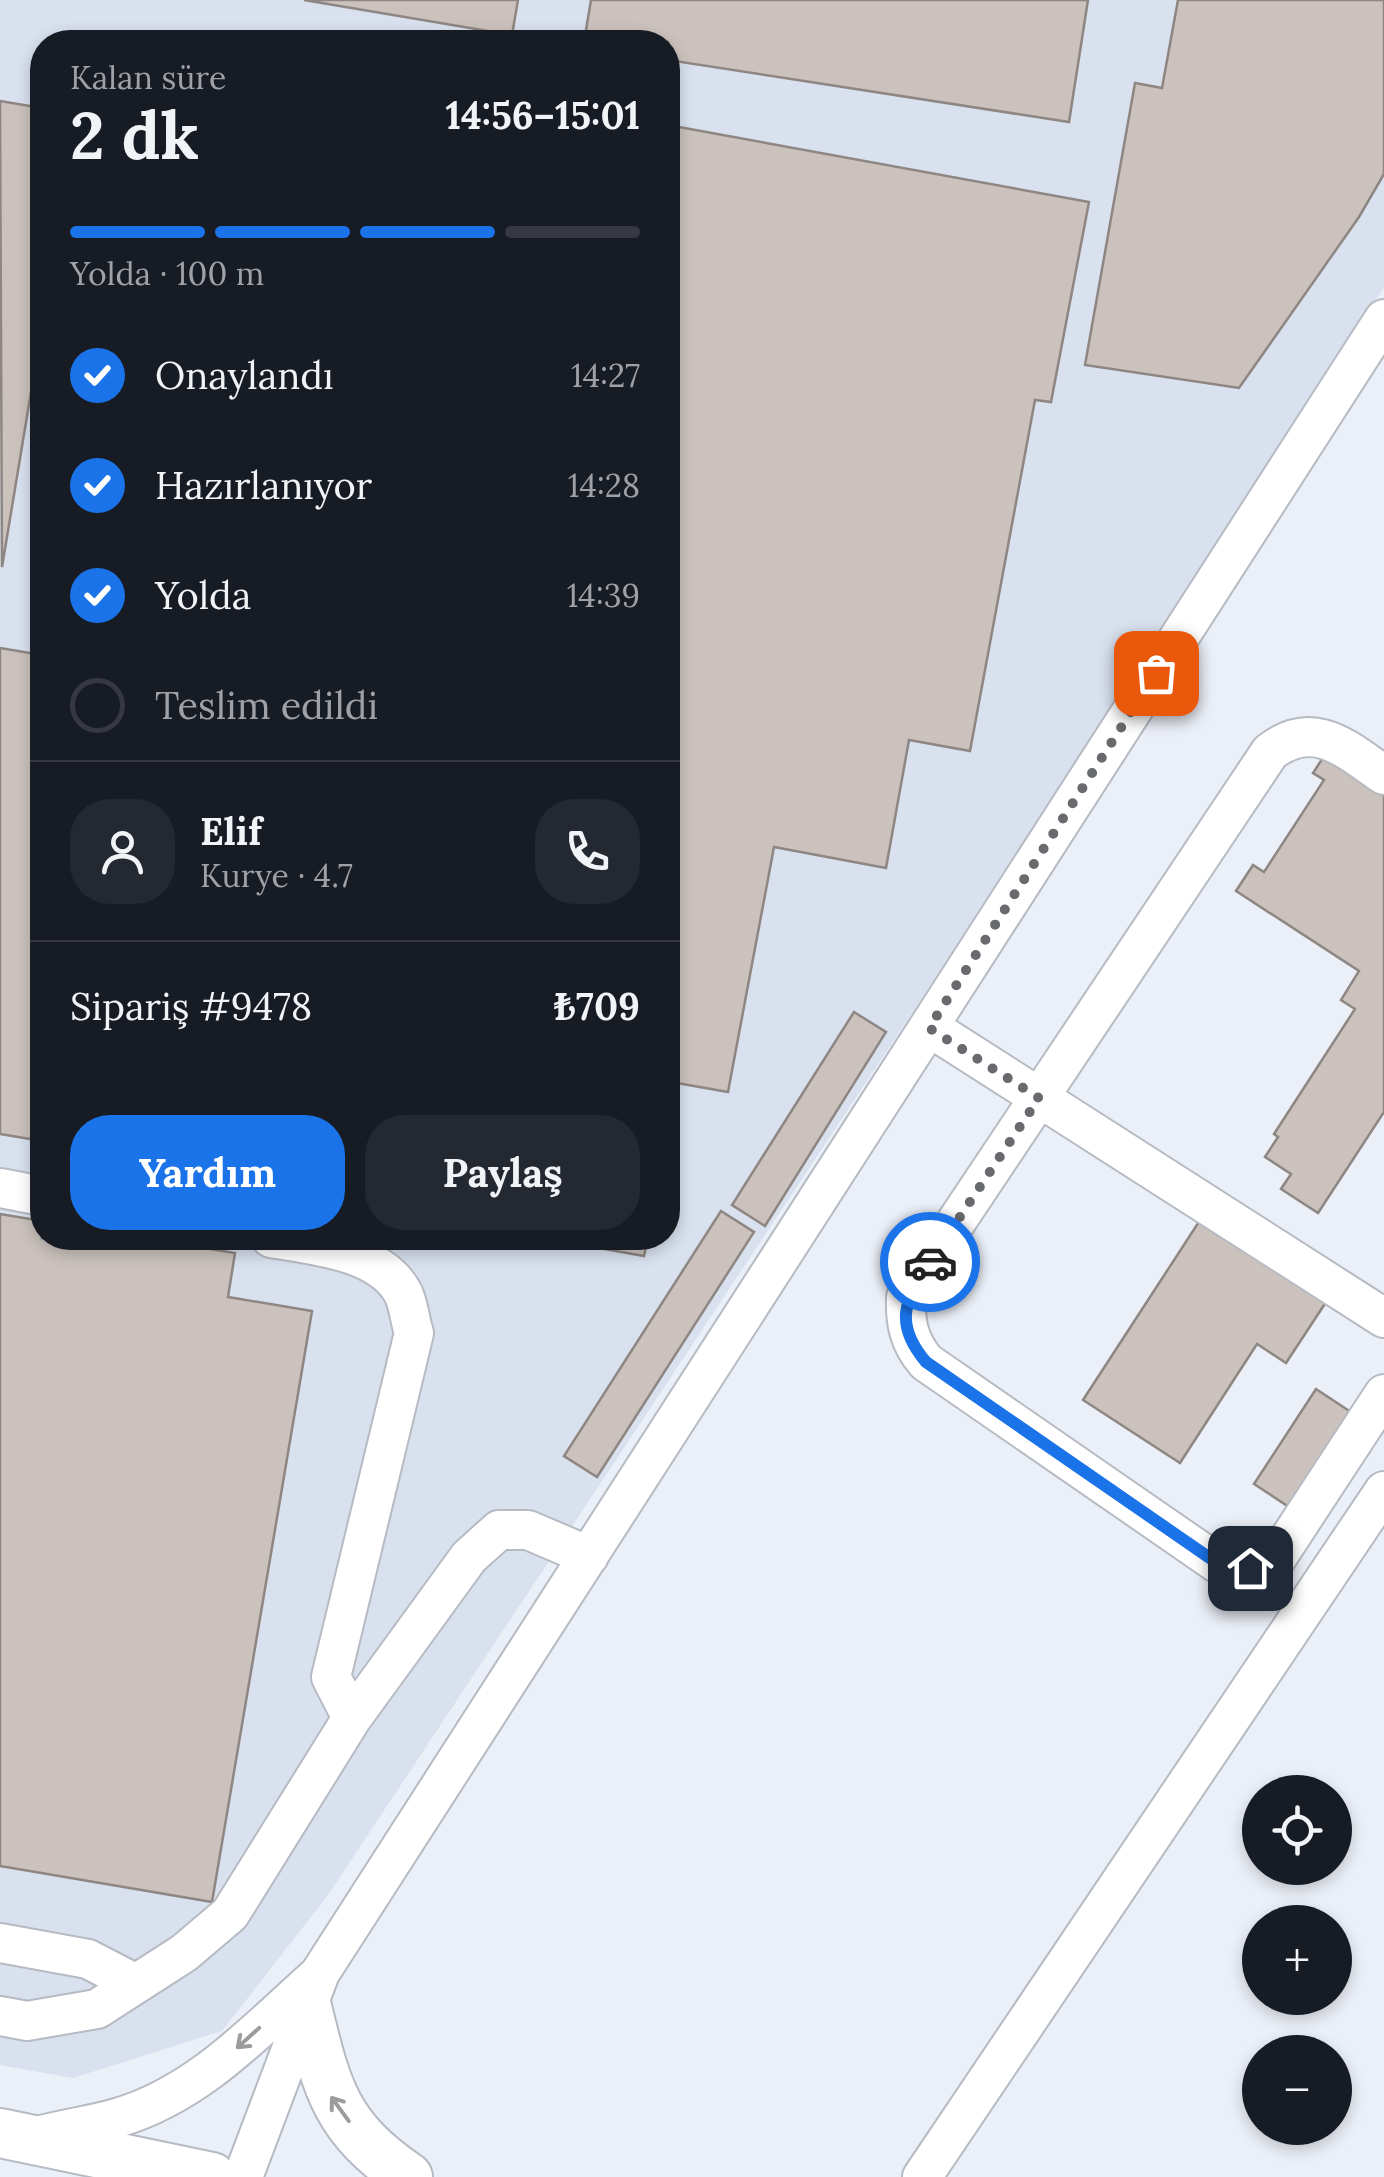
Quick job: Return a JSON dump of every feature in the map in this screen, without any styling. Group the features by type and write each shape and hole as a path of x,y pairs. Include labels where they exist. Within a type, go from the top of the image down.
{"main road":[{"path":"314,1990 327,2090 372,2152 408,2177"},
{"path":"15,2135 212,2177"}],"street":[{"path":"243,2177 314,1990 588,1556 1384,319"},
{"path":"1384,775 1328,737 1302,735 1270,752 906,1297 908,1333 926,1362 1217,1563 1233,1567 1250,1568 1276,1560 1384,1394"},
{"path":"929,1028 1384,1318"},
{"path":"0,1188 30,1194"},
{"path":"336,1250 386,1272 403,1294 414,1334 331,1677 352,1718"},
{"path":"922,2177 1384,1491"},
{"path":"0,2016 27,2021 97,2010 184,1953 230,1914 352,1718 469,1556 500,1530 528,1530 588,1556"},
{"path":"0,1943 88,1959 136,1984"},
{"path":"15,2135 118,2118 170,2096 215,2068 314,1990"}],"shaded area":[{"path":"0,0 1384,0 1384,287 941,969 328,1895 222,2031 73,2078 0,2065"}],"building":[{"path":"304,0 518,0 513,30 482,30"},
{"path":"591,0 1088,0 1069,122 680,62 680,30 586,30"},
{"path":"1178,0 1384,0 1384,174 1359,217 1239,388 1085,365 1135,83 1162,88"},
{"path":"0,101 30,106 30,398 2,567"},
{"path":"680,127 1089,202 1051,402 1035,400 970,751 909,740 886,868 774,847 728,1092 680,1084"},
{"path":"0,648 30,653 30,1139 0,1134"},
{"path":"1330,747 1384,781 1384,1112 1318,1213 1281,1189 1291,1174 1265,1157 1278,1137 1274,1134 1355,1009 1341,1000 1359,971 1236,891 1253,865 1264,872 1324,780 1313,773"},
{"path":"854,1012 886,1032 765,1226 732,1205"},
{"path":"721,1211 754,1232 597,1477 564,1456"},
{"path":"0,1214 30,1219 30,1250 235,1253 228,1297 312,1311 212,1902 0,1866"},
{"path":"1204,1214 1330,1296 1286,1363 1257,1344 1180,1463 1083,1400"},
{"path":"610,1250 645,1250 644,1256"},
{"path":"1316,1389 1354,1414 1292,1509 1254,1484"}],"way so far":[{"path":"930,1262 1039,1098 929,1028 1156,673"}],"route":[{"path":"930,1262 906,1297 905,1315 915,1349 926,1362 1217,1563 1250,1568"}]}
